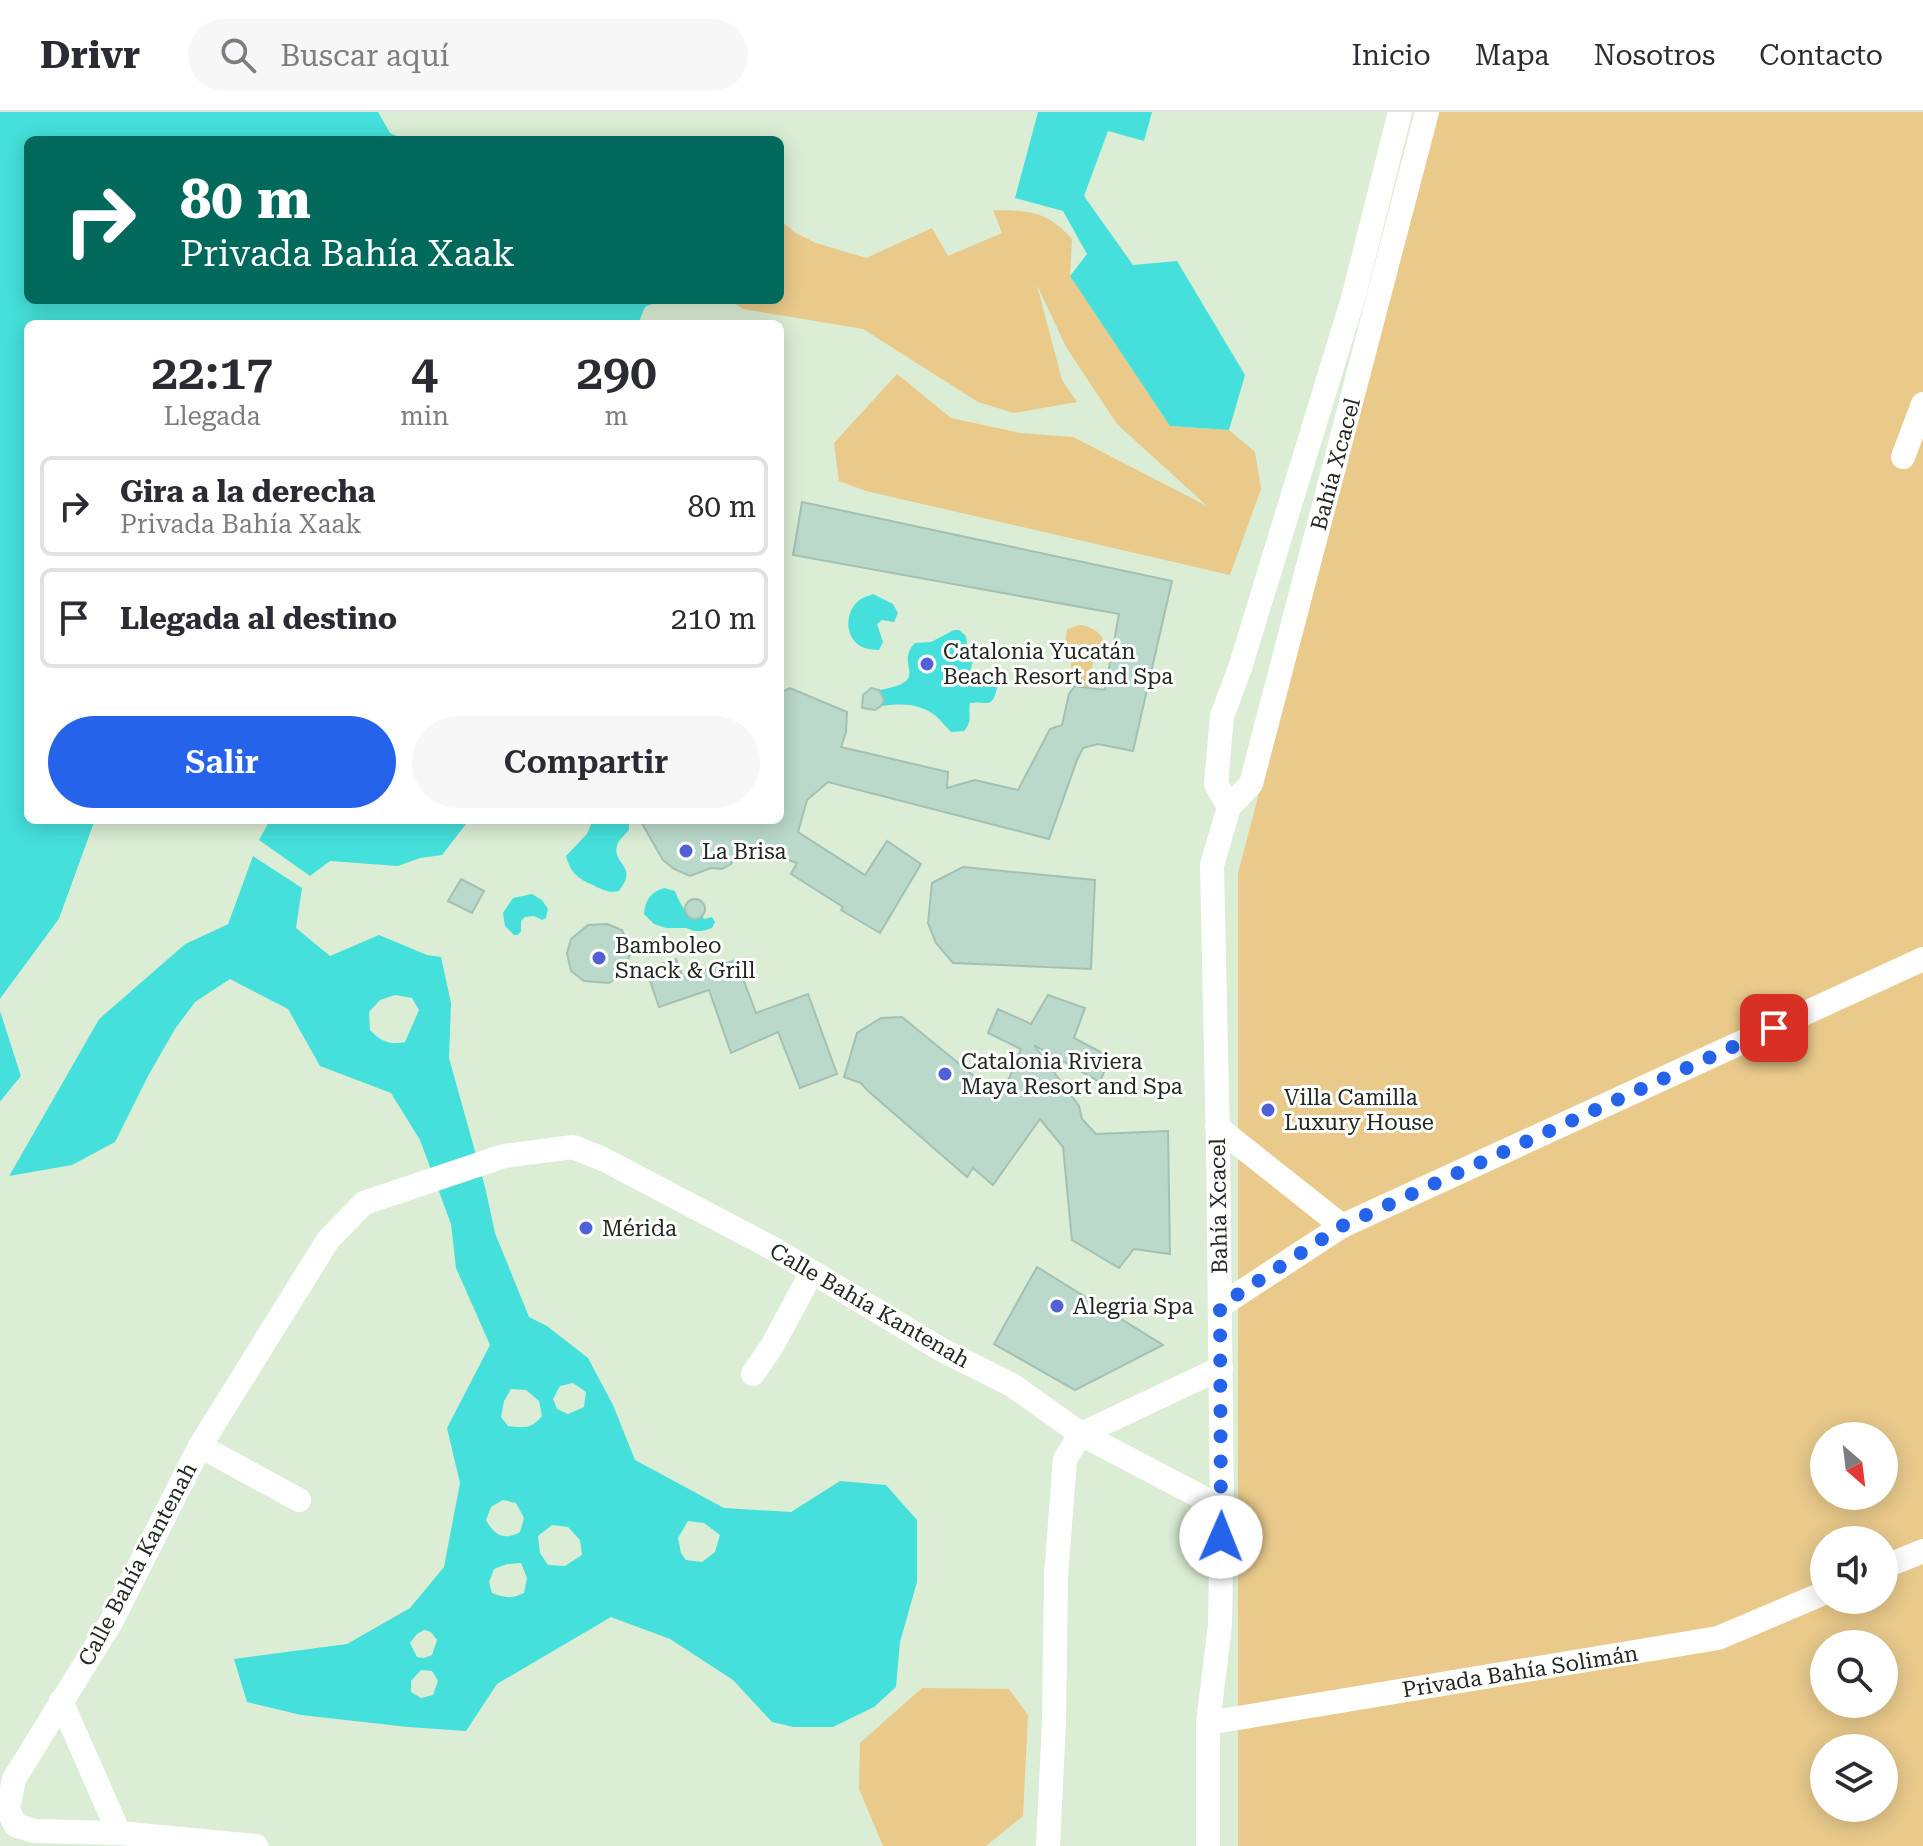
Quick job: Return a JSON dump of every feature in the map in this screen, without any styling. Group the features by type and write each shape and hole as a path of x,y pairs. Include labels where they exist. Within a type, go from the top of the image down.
{"street":[{"name":"Bahía Xcacel","path":"1229,807 1216,784 1222,716 1240,668 1354,295 1400,112"},
{"name":"Bahía Xcacel","path":"1208,1846 1208,1723 1220,1625 1222,1508 1212,865 1229,807 1251,784 1427,112"},
{"path":"1903,457 1923,404"},
{"path":"1220,1306 1342,1226 1923,959"},
{"path":"1217,1127 1342,1226"},
{"name":"Calle Bahía Kantenah","path":"256,1846 119,1833 34,1831 15,1825 8,1808 14,1779 111,1622 200,1446 328,1240 364,1203 423,1182 504,1156 573,1147 603,1159 774,1249 942,1350 1012,1385 1081,1434 1222,1508"},
{"path":"753,1374 772,1346 812,1272"},
{"path":"1047,1846 1054,1721 1056,1576 1065,1459 1081,1434 1221,1368"},
{"path":"200,1446 299,1500"},
{"path":"1898,1561 1923,1551"},
{"name":"Privada Bahía Solimán","path":"1208,1723 1718,1638 1810,1599"},
{"path":"61,1701 119,1833"}],"shaded area":[{"path":"1438,112 1923,112 1923,1846 1238,1846 1238,873"},
{"path":"993,210 1036,214 1063,229 1072,239 1070,276 1170,426 1229,430 1255,452 1261,489 1230,575 866,491 839,481 834,443 897,374 951,418 1020,433 1073,437 1207,506 1117,424 1066,347 1037,285 1062,380 1077,402 1014,413 978,402 863,329 743,309 736,304 784,304 784,223 816,243 866,258 932,228 948,256 1002,233"},
{"path":"1080,625 1094,629 1104,645 1095,658 1089,687 1075,686 1072,657 1065,645 1067,629"},
{"path":"922,1688 1009,1689 1028,1715 1023,1816 986,1846 883,1846 859,1789 860,1743"}],"water":[{"path":"0,112 378,112 390,133 396,136 24,136 24,304 652,304 645,307 640,320 24,320 24,824 94,824 59,919 0,999"},
{"path":"1038,112 1152,112 1144,141 1108,131 1084,196 1133,265 1177,261 1245,375 1229,430 1170,426 1070,276 1087,254 1063,211 1015,198"},
{"path":"873,594 893,604 898,613 894,622 882,620 877,624 883,642 879,650 858,644 848,625 855,604"},
{"path":"954,630 966,636 968,651 974,657 970,671 990,678 997,688 990,702 970,703 969,721 964,731 951,732 931,712 918,707 903,704 881,706 884,700 879,690 905,682 909,677 909,651 915,643 931,642"},
{"path":"268,824 466,824 442,855 420,858 398,866 330,861 310,876 259,840"},
{"path":"591,824 629,824 629,830 616,849 627,875 619,891 605,891 572,871 566,856 587,834"},
{"path":"253,856 302,888 296,928 330,956 379,935 427,955 441,957 451,1003 449,1058 495,1233 529,1317 547,1326 588,1358 613,1405 635,1460 724,1508 791,1512 840,1481 886,1485 917,1520 917,1582 900,1642 896,1687 874,1707 833,1727 793,1727 772,1722 733,1680 670,1639 611,1617 497,1684 466,1731 301,1715 247,1702 234,1659 347,1644 410,1608 444,1567 460,1483 447,1428 490,1345 456,1268 451,1224 420,1140 391,1093 320,1066 288,1009 230,979 195,1002 175,1029 115,1142 72,1165 9,1176 99,1019 185,944 228,924","holes":["395,995 412,998 419,1010 405,1042 394,1043 382,1040 370,1030 369,1012 380,1000","573,1383 586,1392 584,1407 568,1414 557,1409 553,1399 560,1386","511,1389 526,1390 539,1401 542,1416 531,1425 508,1426 501,1417 504,1401","503,1500 516,1503 524,1518 520,1532 509,1536 496,1533 486,1520 491,1507","688,1521 704,1523 720,1535 715,1552 702,1562 686,1560 678,1538","552,1525 568,1527 580,1540 582,1555 565,1566 548,1565 540,1553 538,1536","521,1563 527,1578 524,1593 508,1597 492,1593 489,1582 494,1569","424,1630 431,1632 437,1640 432,1655 417,1657 410,1643","421,1670 432,1671 438,1681 433,1695 421,1698 411,1692 411,1681"]},
{"path":"664,888 675,891 692,917 712,917 715,922 712,928 694,931 654,924 644,914 646,905 652,894"},
{"path":"532,894 542,900 548,909 546,918 525,917 521,921 521,931 514,935 505,926 503,913 513,898"},
{"path":"0,1011 21,1076 0,1102"}],"pier":[{"path":"94,824 98,824 62,921 0,1003 0,999 59,919"},
{"path":"251,852 254,852 228,924 185,944 99,1019 9,1176 5,1176 96,1017 183,941 225,921"},
{"path":"0,1007 4,1010 25,1076 0,1106 21,1076"}],"building":[{"path":"802,502 1172,581 1133,751 1098,744 1083,748 1049,839 828,782 807,800 798,832 865,875 887,841 921,864 880,933 791,874 797,863 742,844 731,864 722,869 711,868 690,876 674,869 663,860 642,824 784,824 784,691 790,688 847,712 841,747 948,772 947,788 975,780 1018,790 1050,729 1062,725 1069,694 1075,686 1105,690 1119,614 793,555"},
{"path":"871,688 879,690 884,700 875,710 862,708 863,695"},
{"path":"963,867 1095,880 1091,969 953,963 936,943 928,923 932,883"},
{"path":"461,879 484,891 472,913 448,901"},
{"path":"695,899 702,902 705,909 702,916 695,919 688,916 685,909 688,902"},
{"name":"Bamboleo Snack & Grill","path":"607,924 622,930 631,951 627,964 621,975 609,983 584,981 571,971 567,953 571,939 588,925"},
{"path":"676,959 683,977 736,960 756,1013 808,994 837,1074 800,1088 778,1032 731,1053 709,990 659,1007 646,969"},
{"path":"1048,995 1085,1008 1074,1038 1110,1057 1100,1082 1034,1045 1079,1106 1082,1119 1096,1134 1168,1131 1170,1254 1134,1249 1119,1268 1072,1240 1063,1147 1040,1119 993,1185 973,1168 967,1177 861,1083 844,1077 857,1033 881,1018 902,1017 1001,1098 1021,1049 988,1033 998,1009 1031,1024"},
{"name":"Alegria Spa","path":"1037,1267 1163,1345 1075,1390 994,1344"}],"place":[{"name":"Catalonia Yucatán Beach Resort and Spa","path":"927,664"},
{"name":"La Brisa","path":"686,851"},
{"name":"Bamboleo Snack & Grill","path":"599,958"},
{"name":"Catalonia Riviera Maya Resort and Spa","path":"945,1074"},
{"name":"Villa Camilla Luxury House","path":"1268,1110"},
{"name":"Mérida","path":"586,1228"},
{"name":"Alegria Spa","path":"1057,1306"}],"route":[{"path":"1221,1537 1220,1306 1342,1226 1774,1028"}]}
